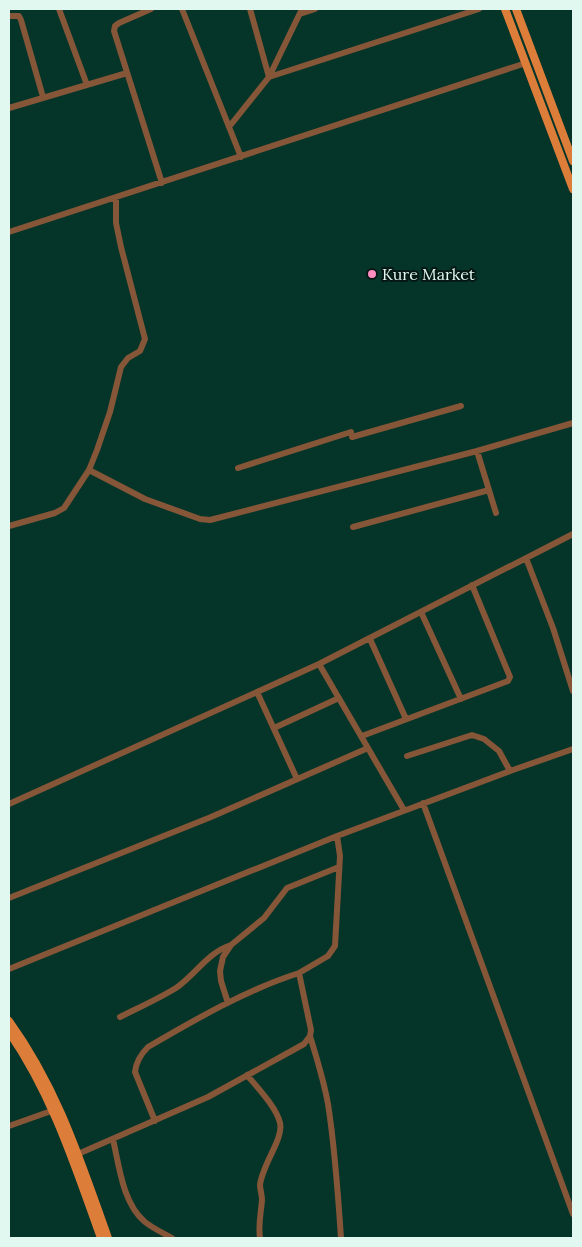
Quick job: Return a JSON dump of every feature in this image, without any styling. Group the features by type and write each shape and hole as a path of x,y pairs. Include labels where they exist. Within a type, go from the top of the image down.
{"main road":[{"path":"505,9 573,189"},
{"path":"516,9 573,161"},
{"path":"9,1021 30,1052 49,1086 78,1154 108,1238"},
{"path":"9,1033 32,1068 54,1110 101,1238"}],"street":[{"path":"58,9 87,86"},
{"path":"151,9 119,23 115,26 114,31 162,183"},
{"path":"182,9 241,157"},
{"path":"250,9 269,77"},
{"path":"229,128 269,77 301,11 315,9"},
{"path":"269,77 479,9"},
{"path":"9,16 19,16 22,20 43,97"},
{"path":"9,232 526,63"},
{"path":"9,108 87,86 127,72"},
{"path":"9,526 60,511 89,470 110,412 121,367 128,358 140,351 145,339 116,223 116,198"},
{"path":"238,468 352,434 462,406"},
{"path":"89,470 145,499 200,519 210,520 477,451 573,423"},
{"path":"477,451 496,513"},
{"path":"353,527 489,490"},
{"path":"9,804 319,664 573,534"},
{"path":"526,558 555,634 573,691"},
{"path":"362,736 506,682 510,677 472,585"},
{"path":"421,612 461,699"},
{"path":"370,639 406,719"},
{"path":"319,664 404,810"},
{"path":"257,692 297,779"},
{"path":"274,728 339,698"},
{"path":"407,756 464,736 472,736 484,739 499,752 510,771"},
{"path":"9,898 211,817 368,748"},
{"path":"9,969 337,836 573,749"},
{"path":"423,803 573,1214"},
{"path":"155,1121 135,1072 136,1065 148,1047 228,1004 277,980 299,973 328,956 335,946 340,850 337,836"},
{"path":"120,1017 175,988 200,968 214,952 231,945 264,918 287,888 339,867"},
{"path":"228,1004 220,971 223,957 231,945"},
{"path":"299,973 310,1025 310,1036 328,1102 341,1238"},
{"path":"78,1154 208,1096 304,1044 310,1036"},
{"path":"247,1075 270,1105 280,1120 281,1126 279,1137 267,1160 260,1186 262,1200 259,1222 260,1238"},
{"path":"9,1126 54,1110"},
{"path":"113,1139 123,1182 132,1204 138,1214 154,1229 172,1238"}],"place":[{"name":"Kure Market","path":"372,274"}]}
